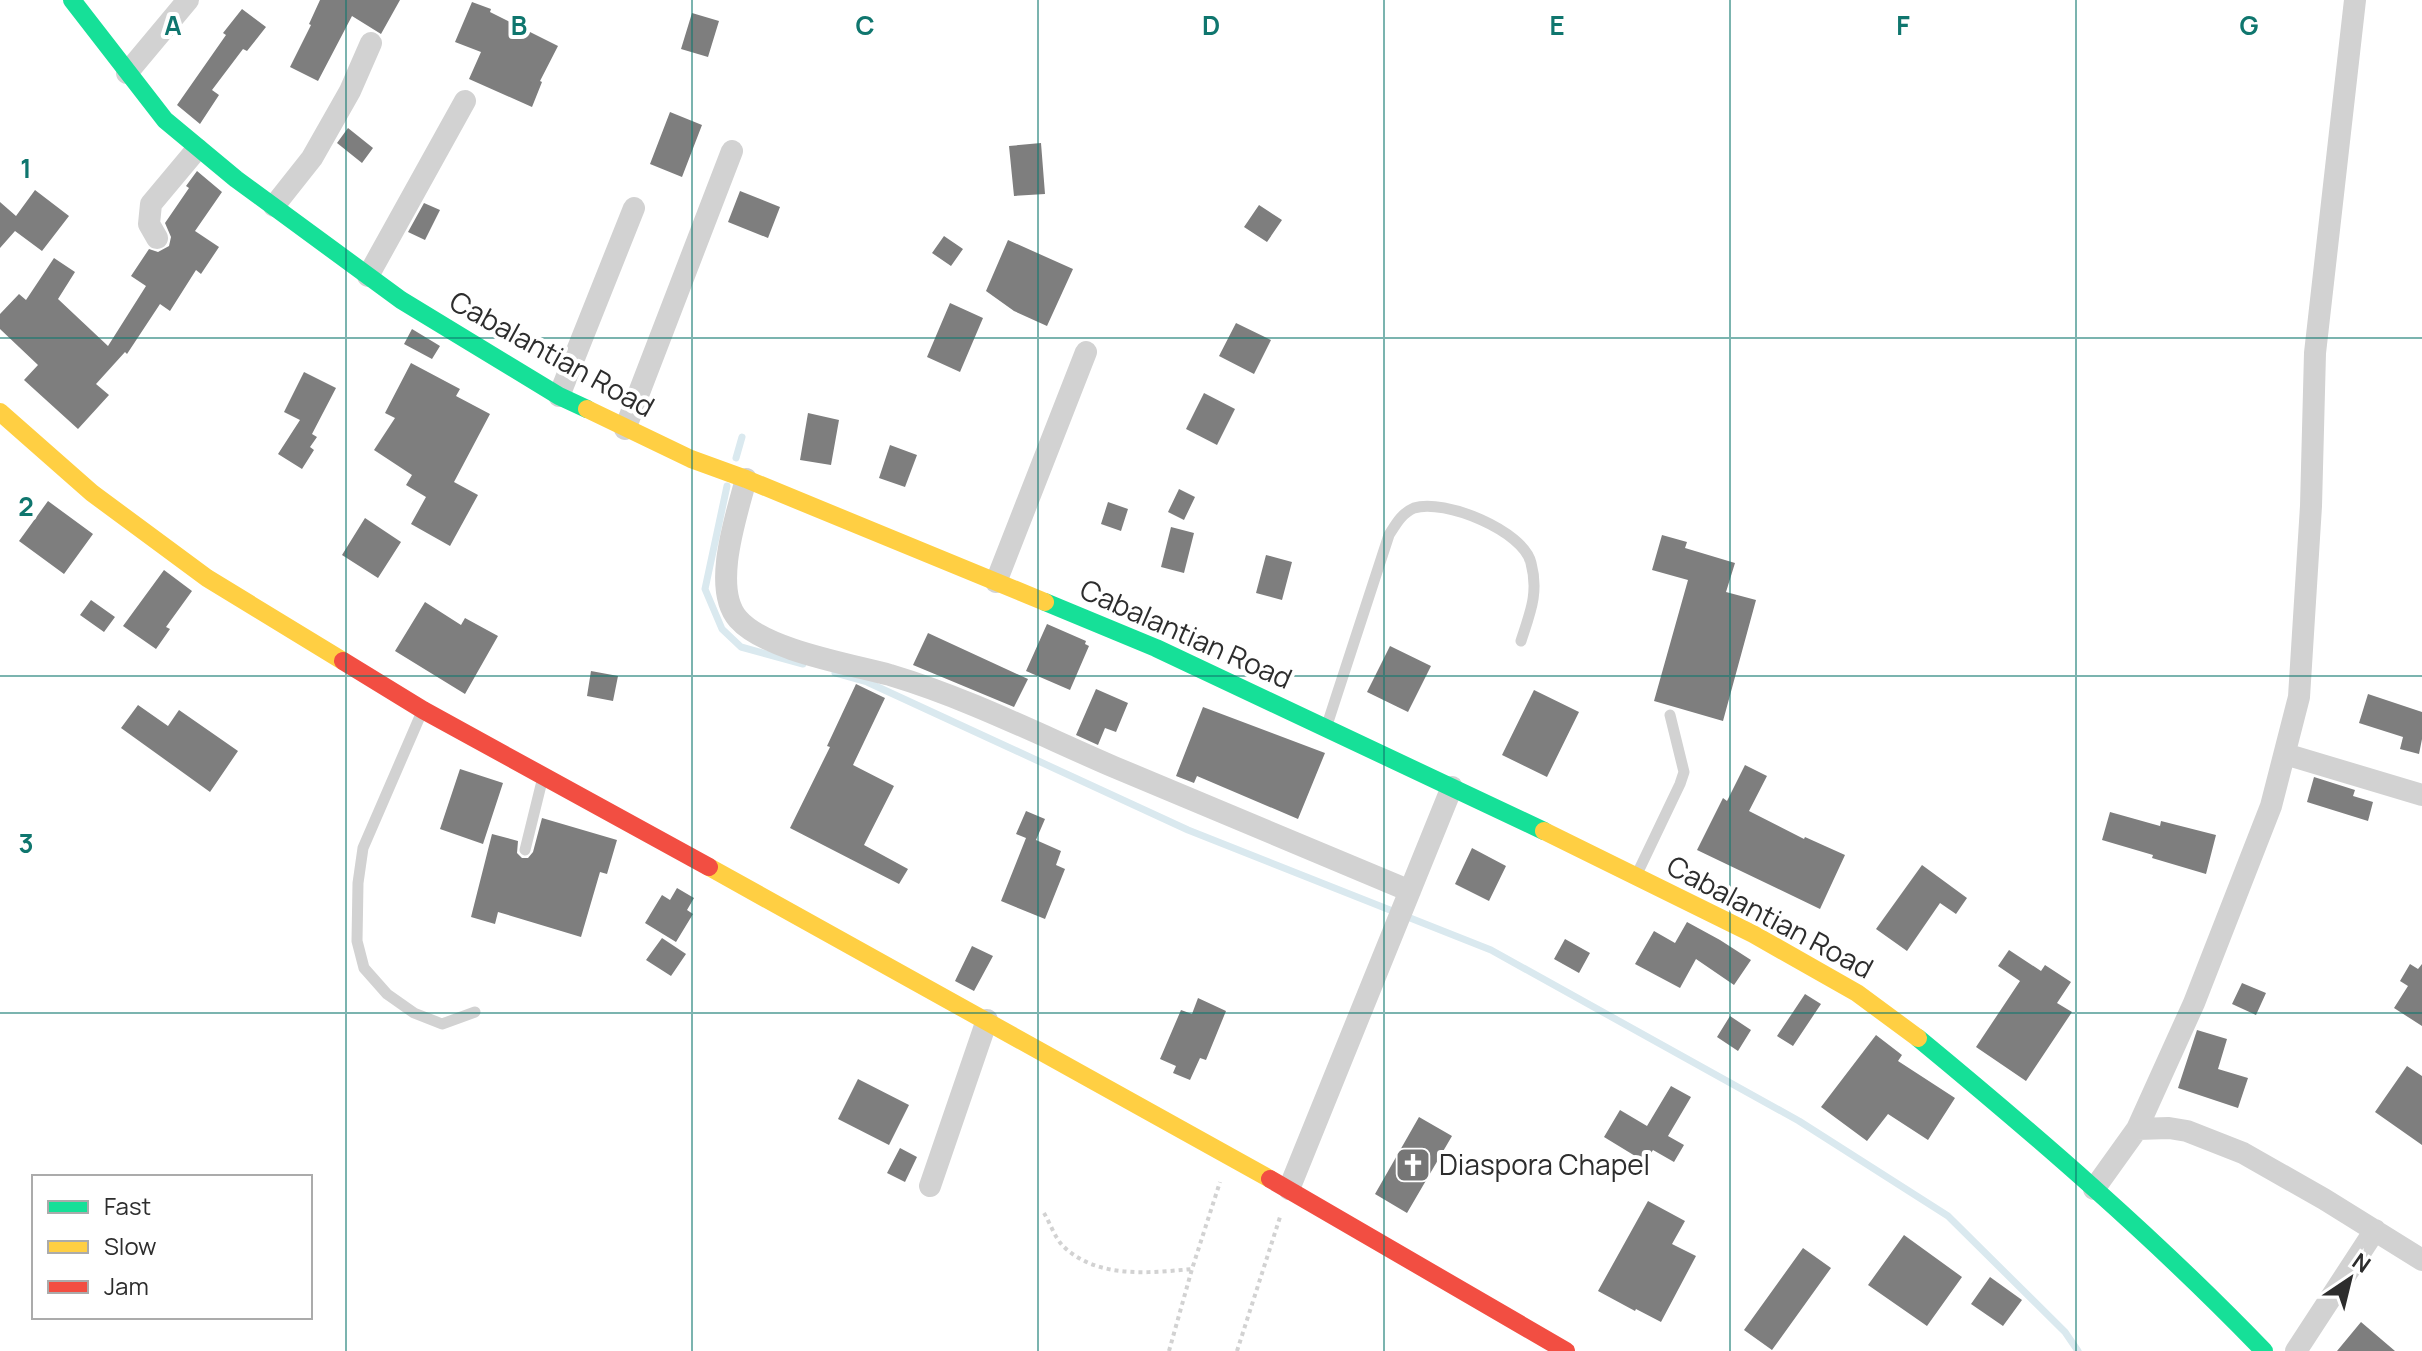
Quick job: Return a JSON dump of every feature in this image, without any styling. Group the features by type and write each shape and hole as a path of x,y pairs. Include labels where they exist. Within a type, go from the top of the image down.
{"street":[{"name":"Cabalantian Road","path":"72,0 165,120 197,149 401,300 559,396 691,459 1156,648 1452,787 1753,934 1857,993 1919,1039 2094,1189 2205,1290 2264,1351"},
{"path":"127,73 188,0"},
{"path":"2094,1189 2137,1129 2194,1003 2271,806 2299,697 2311,506 2315,353 2355,0"},
{"path":"274,206 312,158 350,91 371,43"},
{"path":"368,276 465,101"},
{"path":"157,238 149,224 151,204 197,149"},
{"path":"625,429 732,151"},
{"path":"559,396 634,208"},
{"path":"996,582 1086,352"},
{"path":"0,412 92,493 207,578 423,710 1289,1189 1566,1351"},
{"path":"746,479 733,528 726,573 728,601 738,619 762,638 912,682 979,707 1408,898"},
{"path":"2285,754 2422,795"},
{"path":"1289,1189 1452,787"},
{"path":"930,1186 987,1020"},
{"path":"2137,1129 2187,1131 2243,1153 2422,1260"},
{"path":"2296,1351 2375,1230"}],"lane":[{"path":"1326,728 1389,535 1401,516 1415,508 1434,507 1461,512 1490,524 1513,537 1531,559 1535,599 1521,641"},
{"path":"423,710 363,848 358,883 357,941 364,968 387,994 414,1013 442,1024 475,1012"},
{"path":"1635,877 1684,772 1670,715"},
{"path":"525,850 544,775"}],"path":[{"path":"1169,1351 1228,1156"},
{"path":"1237,1351 1289,1189"},
{"path":"1044,1213 1061,1244 1080,1259 1111,1269 1140,1273 1192,1269"}],"building":[{"path":"320,0 400,0 381,34 352,16 318,81 290,67"},
{"path":"472,2 491,9 490,12 558,46 540,81 532,107 469,79 481,52 455,42"},
{"path":"242,9 266,27 247,51 243,49 212,90 219,95 200,124 177,105"},
{"path":"692,13 719,21 708,57 681,49"},
{"path":"670,112 702,125 682,177 650,164"},
{"path":"348,128 373,148 362,163 337,143"},
{"path":"1041,143 1045,194 1014,196 1009,146"},
{"path":"197,171 222,192 195,231 219,247 201,274 196,270 170,311 160,304 127,354 125,352 96,384 109,395 78,429 24,380 38,365 0,329 0,314 19,294 26,300 54,258 75,272 58,299 108,346 146,286 131,276 149,249 158,252 169,246 171,237 165,223"},
{"path":"35,190 69,216 42,251 15,231 0,248 0,202 16,216"},
{"path":"740,191 780,207 768,238 728,222"},
{"path":"424,203 440,210 425,240 408,232"},
{"path":"1259,205 1282,220 1267,242 1244,227"},
{"path":"944,236 963,249 951,266 932,253"},
{"path":"1008,240 1073,269 1047,326 1014,311 986,291"},
{"path":"950,303 983,318 960,372 927,357"},
{"path":"1236,323 1271,340 1254,374 1219,356"},
{"path":"412,329 440,346 432,359 404,344"},
{"path":"411,363 460,389 456,396 490,414 454,482 478,495 450,546 411,524 426,497 406,485 412,475 374,450 395,418 385,413"},
{"path":"304,372 336,388 312,434 317,437 310,447 314,450 302,469 278,454 300,420 284,412"},
{"path":"1204,393 1235,409 1217,445 1186,429"},
{"path":"808,413 839,420 831,465 800,460"},
{"path":"890,445 917,455 905,487 879,478"},
{"path":"1179,489 1195,497 1184,520 1168,512"},
{"path":"48,501 93,534 64,574 19,541"},
{"path":"1108,502 1128,509 1121,531 1101,524"},
{"path":"365,518 401,542 378,578 342,555"},
{"path":"1171,527 1194,533 1184,573 1161,567"},
{"path":"1662,535 1687,542 1685,548 1735,563 1726,592 1756,600 1723,721 1654,701 1688,580 1652,570"},
{"path":"1266,555 1292,562 1282,600 1256,593"},
{"path":"164,570 192,591 166,627 170,629 156,649 123,626"},
{"path":"91,600 115,617 104,632 80,615"},
{"path":"425,602 461,625 465,618 498,636 465,694 395,651"},
{"path":"1047,624 1086,641 1085,644 1089,646 1070,690 1026,671"},
{"path":"928,633 1028,679 1014,707 913,665"},
{"path":"1390,646 1431,666 1408,712 1367,692"},
{"path":"591,671 618,676 613,701 587,696"},
{"path":"856,684 885,698 853,765 894,786 864,845 908,869 899,884 790,828 830,747 827,746"},
{"path":"1096,689 1128,703 1116,732 1105,728 1098,745 1076,735"},
{"path":"1534,690 1579,712 1547,777 1502,755"},
{"path":"2368,694 2422,712 2419,754 2400,749 2403,737 2359,723"},
{"path":"138,705 168,726 179,710 238,751 210,792 121,728"},
{"path":"1203,707 1325,753 1298,819 1197,776 1194,783 1176,776"},
{"path":"1745,765 1767,776 1749,811 1804,839 1845,855 1820,909 1697,850 1723,798 1727,801"},
{"path":"460,769 503,783 483,844 440,829"},
{"path":"2314,777 2355,790 2353,796 2373,802 2368,821 2307,802"},
{"path":"1026,811 1045,819 1036,840 1061,851 1056,865 1065,869 1045,919 1001,901 1026,838 1016,834"},
{"path":"2110,812 2160,826 2161,821 2216,835 2206,874 2102,840"},
{"path":"542,818 617,840 607,874 600,872 581,937 498,912 495,924 471,917 492,834 518,841 517,853 522,858 528,858 533,852"},
{"path":"1472,848 1506,866 1489,901 1455,884"},
{"path":"1922,865 1967,898 1956,914 1940,903 1907,951 1876,929"},
{"path":"677,888 694,898 687,910 693,914 676,942 645,923 662,895 670,900"},
{"path":"1687,922 1751,960 1734,985 1696,959 1680,988 1635,964 1654,931 1675,943"},
{"path":"662,938 686,954 671,976 646,960"},
{"path":"1565,939 1590,953 1579,973 1554,959"},
{"path":"972,946 993,956 974,991 955,981"},
{"path":"2009,950 2041,971 2045,965 2071,982 2057,1003 2072,1012 2026,1081 1976,1047 2020,981 1998,966"},
{"path":"2410,964 2418,969 2422,964 2422,1026 2394,1008 2408,986 2400,981"},
{"path":"2242,983 2266,993 2256,1015 2232,1004"},
{"path":"1805,994 1821,1004 1793,1046 1777,1036"},
{"path":"1198,998 1226,1011 1206,1060 1200,1058 1190,1080 1173,1073 1176,1066 1160,1059 1181,1010 1192,1014"},
{"path":"1730,1016 1751,1030 1738,1051 1717,1037"},
{"path":"2197,1030 2227,1039 2218,1069 2248,1078 2238,1108 2178,1088"},
{"path":"1876,1035 1902,1055 1898,1061 1955,1098 1928,1140 1888,1114 1867,1141 1821,1107"},
{"path":"2407,1066 2422,1076 2422,1145 2375,1112"},
{"path":"858,1079 909,1105 889,1145 838,1119"},
{"path":"1671,1086 1691,1097 1668,1136 1684,1145 1674,1162 1653,1150 1645,1162 1604,1137 1620,1110 1647,1126"},
{"name":"Diaspora Chapel","path":"1419,1117 1452,1136 1407,1213 1375,1194"},
{"path":"900,1148 917,1157 905,1182 887,1173"},
{"path":"1648,1201 1685,1221 1672,1244 1696,1256 1661,1322 1598,1291"},
{"path":"1904,1235 1962,1277 1927,1326 1868,1285"},
{"path":"1803,1248 1831,1268 1772,1350 1744,1330"},
{"path":"1990,1277 2022,1300 2003,1326 1971,1304"},
{"path":"2361,1322 2395,1351 2337,1351"}],"waterway":[{"path":"736,458 742,437"},
{"path":"727,486 705,589 722,629 741,647 803,664"},
{"path":"835,673 867,682 1188,830 1491,950 1799,1121 1948,1216 2065,1332 2078,1351"}],"traffic: fast":[{"path":"72,0 165,120 236,179 401,300 559,396 587,409"},
{"path":"1045,602 1156,648 1544,831"},
{"path":"1918,1038 2096,1190 2264,1351"}],"traffic: slow":[{"path":"587,409 691,459 1045,602"},
{"path":"0,412 92,493 207,578 343,661"},
{"path":"1544,831 1753,934 1857,993 1918,1038"},
{"path":"709,867 1270,1179"}],"traffic: jam":[{"path":"343,661 423,710 709,867"},
{"path":"1270,1179 1566,1351"}],"place":[{"name":"Diaspora Chapel","path":"1413,1165"}]}
